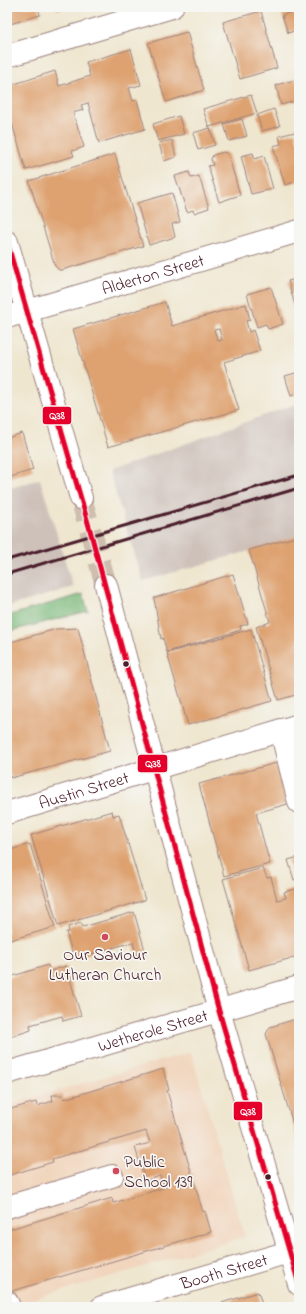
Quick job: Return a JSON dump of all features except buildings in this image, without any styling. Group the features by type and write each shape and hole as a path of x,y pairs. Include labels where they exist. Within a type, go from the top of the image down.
{"street":[{"path":"7,56 172,7"},
{"name":"Alderton Street","path":"17,314 299,231"},
{"path":"7,242 17,314 81,498"},
{"path":"106,586 219,1011 294,1250 299,1284"},
{"path":"290,728 299,802"},
{"name":"Austin Street","path":"7,813 155,767 290,728"},
{"name":"Wetherole Street","path":"7,1073 299,987"},
{"path":"7,1207 112,1176"},
{"name":"Booth Street","path":"102,1307 294,1250"},
{"path":"7,1302 9,1307"}],"shaded area":[{"path":"299,403 299,537 143,581 109,471"},
{"path":"40,479 73,587 7,607 7,489"},
{"name":"Public School 139","path":"191,1052 245,1237 7,1307 7,1105"}],"green space":[{"path":"83,594 88,611 7,632 7,616"}],"tunnel":[{"path":"81,498 106,585"}],"railway":[{"path":"7,560 299,475"},
{"path":"7,574 299,488"}],"transit line":[{"name":"Q38","path":"7,242 90,530 219,1011 299,1284"}],"place":[{"name":"Our Saviour Lutheran Church","path":"105,937"},
{"name":"Public School 139","path":"116,1171"}]}
